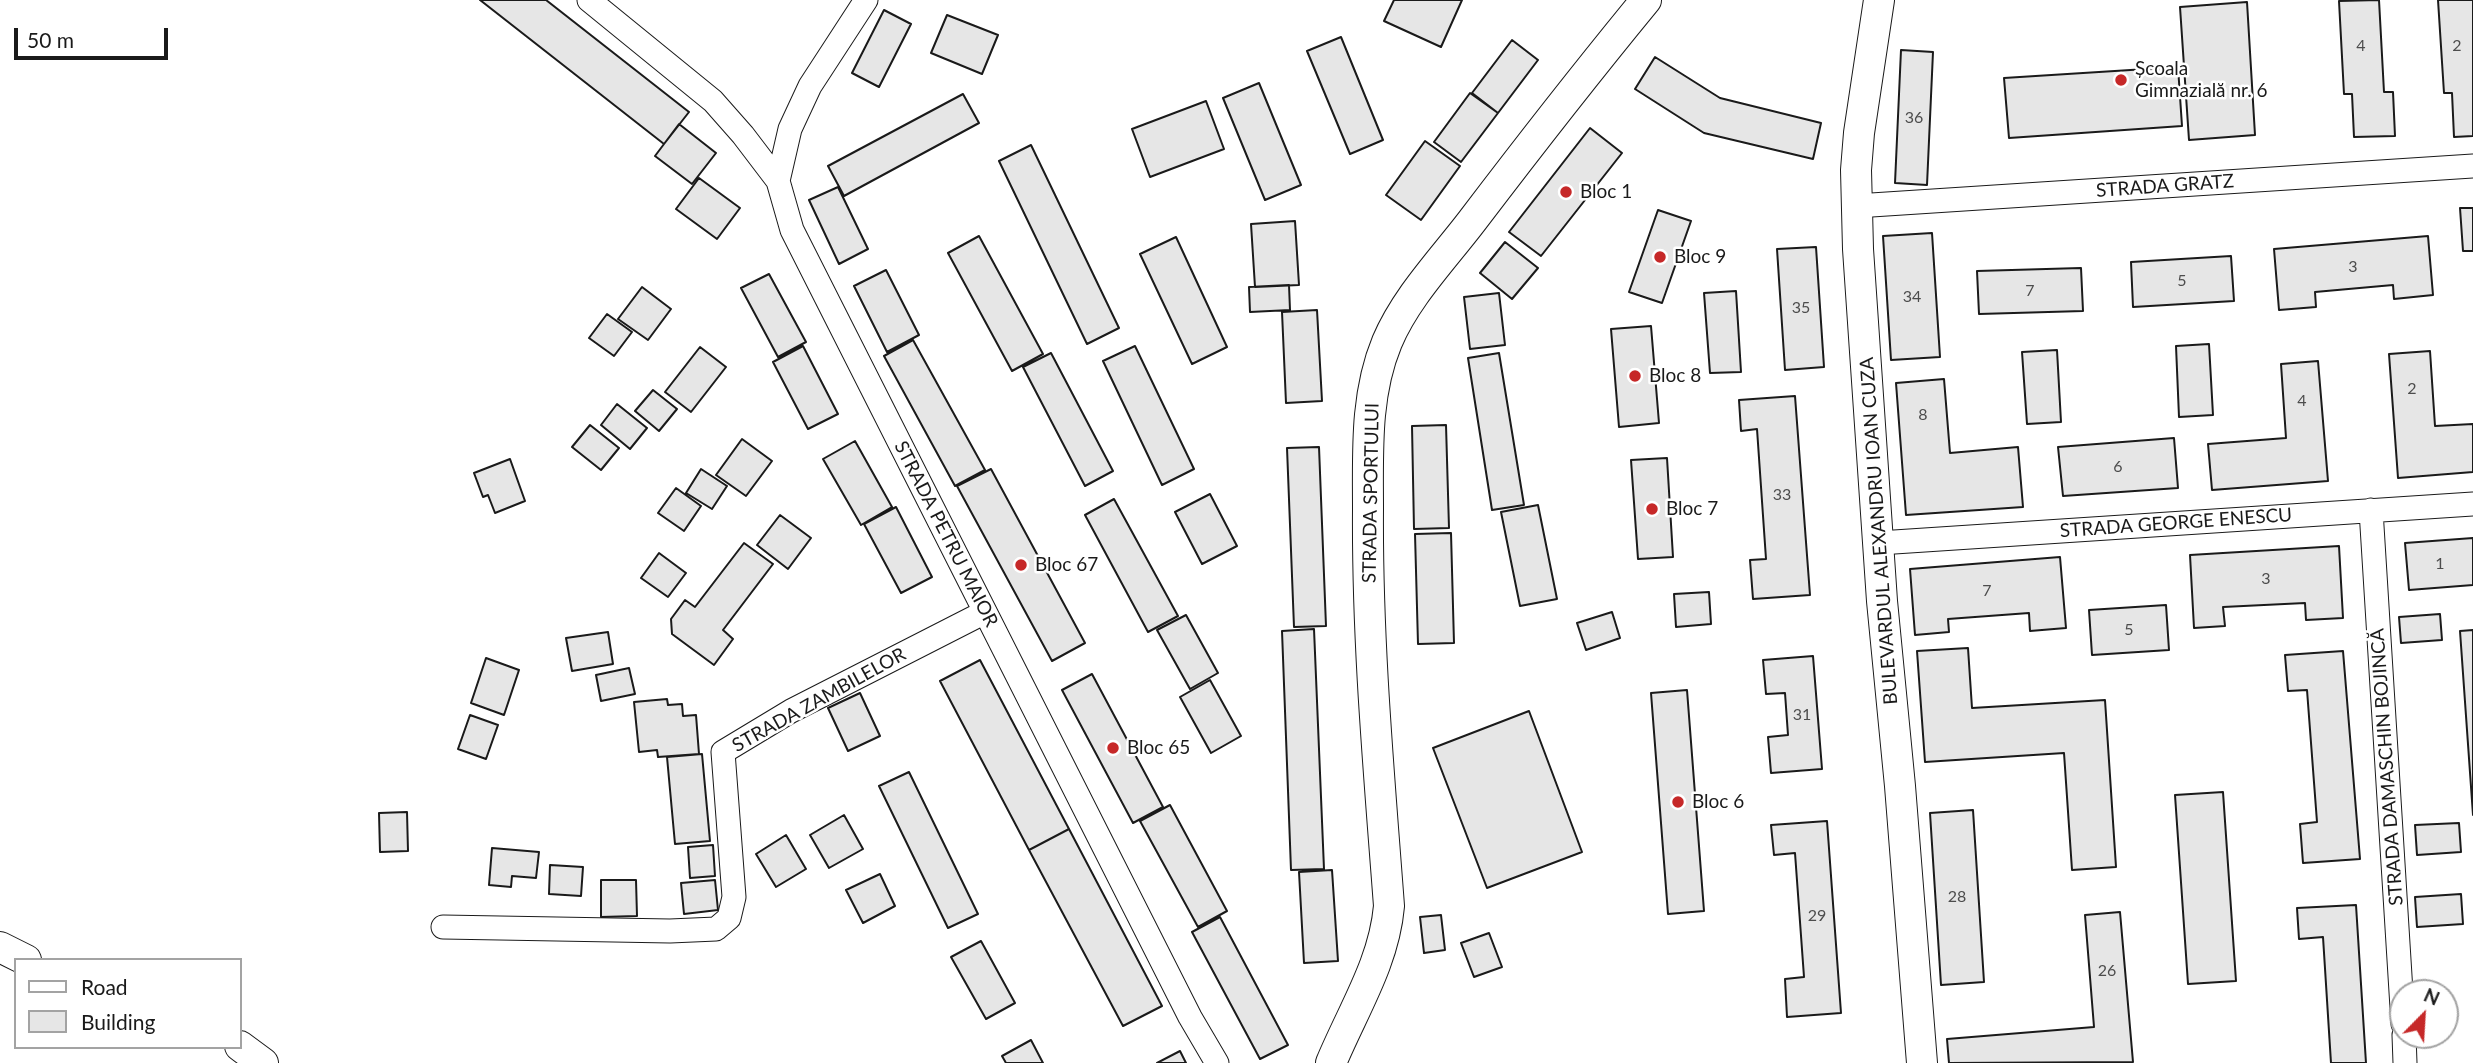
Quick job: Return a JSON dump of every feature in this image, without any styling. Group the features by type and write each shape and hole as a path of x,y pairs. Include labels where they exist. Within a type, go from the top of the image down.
{"main road":[{"name":"STRADA SPORTULUI","path":"1331,1063 1377,962 1386,932 1389,906 1372,694 1368,569 1368,424 1374,385 1387,342 1416,293 1577,84 1646,0"},
{"name":"BULEVARDUL ALEXANDRU IOAN CUZA","path":"1879,0 1859,133 1856,206 1879,543 1922,1063"},
{"path":"0,947 22,958"},
{"path":"242,1047 263,1063"}],"street":[{"path":"589,0 713,101 778,181"},
{"name":"STRADA PETRU MAIOR","path":"866,0 810,86 790,129 778,181 792,230 1189,1017 1217,1063"},
{"name":"STRADA GRATZ","path":"1856,206 2473,166"},
{"name":"STRADA GEORGE ENESCU","path":"1879,543 2473,504"},
{"name":"STRADA DAMASCHIN BOJINCĂ","path":"2371,510 2400,979"},
{"name":"STRADA ZAMBILELOR","path":"443,927 670,931 716,929 729,918 734,897 723,752 791,711 985,612"}],"building":[{"path":"480,0 546,0 689,112 664,144"},
{"path":"1394,0 1462,0 1441,47 1384,21"},
{"path":"2379,0 2384,92 2393,92 2395,136 2354,137 2352,94 2344,94 2339,1"},
{"path":"2438,0 2473,0 2473,136 2454,137 2452,93 2444,93"},
{"path":"2247,2 2255,135 2189,140 2180,7"},
{"path":"884,10 911,24 879,87 852,73"},
{"path":"947,15 998,35 982,74 931,53"},
{"path":"1341,37 1383,140 1350,154 1307,51"},
{"path":"1512,40 1538,60 1498,113 1472,93"},
{"path":"1901,50 1933,52 1927,185 1895,183"},
{"path":"1655,57 1720,98 1821,123 1813,159 1704,133 1635,89"},
{"path":"2178,67 2182,126 2009,138 2004,78"},
{"path":"1259,83 1301,185 1265,200 1223,98"},
{"path":"1470,93 1498,113 1461,162 1434,142"},
{"path":"963,94 979,123 844,196 828,166"},
{"path":"1206,101 1224,149 1150,177 1132,129"},
{"path":"679,124 716,153 692,184 655,156"},
{"name":"Bloc 1","path":"1590,128 1622,153 1541,256 1509,232"},
{"path":"1425,141 1460,166 1421,220 1386,195"},
{"path":"1031,145 1119,328 1087,344 999,161"},
{"path":"699,178 740,208 717,239 676,209"},
{"path":"838,187 868,249 839,264 809,200"},
{"path":"2460,208 2473,208 2473,251 2463,251"},
{"name":"Bloc 9","path":"1658,210 1691,221 1662,303 1629,292"},
{"path":"1295,221 1299,285 1255,287 1251,224"},
{"path":"1932,233 1940,357 1891,360 1883,236"},
{"path":"979,236 1043,354 1012,371 948,253"},
{"path":"2428,236 2433,295 2394,299 2393,285 2315,292 2316,307 2279,310 2274,249"},
{"path":"1176,237 1227,347 1192,364 1140,254"},
{"path":"1505,242 1538,268 1512,299 1480,273"},
{"path":"1816,247 1824,367 1785,370 1777,249"},
{"path":"2231,256 2234,301 2133,307 2131,262"},
{"path":"2081,268 2083,311 1979,314 1977,271"},
{"path":"886,270 919,335 887,352 854,286"},
{"path":"769,274 806,342 778,357 741,288"},
{"path":"1289,285 1290,310 1250,312 1249,287"},
{"path":"642,287 671,309 648,340 618,319"},
{"path":"1736,291 1741,372 1710,373 1704,293"},
{"path":"1499,293 1505,345 1470,349 1464,297"},
{"path":"1317,310 1322,401 1286,403 1282,312"},
{"path":"607,314 632,332 614,356 589,338"},
{"name":"Bloc 8","path":"1651,326 1659,423 1619,427 1611,329"},
{"path":"913,340 985,470 955,486 884,356"},
{"path":"2209,344 2213,415 2179,417 2176,346"},
{"path":"803,346 838,414 808,429 773,362"},
{"path":"1135,346 1194,469 1162,485 1103,361"},
{"path":"700,347 726,367 691,412 665,392"},
{"path":"2057,350 2061,422 2027,424 2022,352"},
{"path":"2430,351 2435,426 2473,424 2473,472 2398,478 2389,354"},
{"path":"1051,353 1113,471 1085,486 1023,367"},
{"path":"1499,353 1524,505 1492,510 1468,358"},
{"path":"2318,361 2328,481 2212,490 2208,444 2286,438 2281,364"},
{"path":"1944,379 1950,453 2018,447 2023,507 1906,515 1896,383"},
{"path":"653,390 677,409 659,431 635,411"},
{"path":"1795,396 1810,595 1753,599 1750,560 1766,559 1757,429 1741,431 1739,400"},
{"path":"617,404 647,428 630,449 601,425"},
{"path":"590,425 619,448 601,470 572,447"},
{"path":"1446,425 1449,528 1414,529 1412,426"},
{"path":"2174,438 2178,488 2063,496 2058,447"},
{"path":"742,439 772,461 746,496 716,475"},
{"path":"855,441 892,507 861,525 823,459"},
{"path":"1319,447 1326,626 1294,627 1287,448"},
{"name":"Bloc 7","path":"1667,458 1673,557 1638,559 1631,460"},
{"path":"510,459 525,501 495,513 488,495 483,497 474,473"},
{"path":"701,469 727,486 712,509 686,493"},
{"name":"Bloc 67","path":"991,469 1085,643 1052,661 957,486"},
{"path":"676,488 701,506 684,531 658,513"},
{"path":"1210,494 1237,546 1202,564 1175,512"},
{"path":"1114,499 1178,616 1148,632 1085,515"},
{"path":"1538,505 1557,599 1520,606 1501,512"},
{"path":"896,507 932,577 901,593 864,524"},
{"path":"780,515 811,538 788,569 757,545"},
{"path":"1451,533 1454,643 1418,644 1415,534"},
{"path":"2473,538 2473,585 2409,590 2405,543"},
{"path":"744,543 773,564 723,630 733,639 714,665 672,634 671,619 685,600 695,607"},
{"path":"2339,546 2343,618 2306,620 2305,603 2223,607 2225,626 2194,628 2190,555"},
{"path":"659,553 686,573 668,597 641,578"},
{"path":"2060,557 2066,628 2030,631 2029,613 1948,619 1949,632 1915,635 1910,569"},
{"path":"1709,592 1711,624 1676,627 1674,594"},
{"path":"2166,605 2169,650 2092,655 2089,610"},
{"path":"1612,612 1620,638 1586,650 1577,623"},
{"path":"2440,614 2442,640 2401,643 2399,617"},
{"path":"1186,615 1218,673 1190,689 1157,630"},
{"path":"1314,629 1324,869 1291,870 1282,631"},
{"path":"2473,630 2473,815 2460,631"},
{"path":"608,632 613,664 572,671 566,638"},
{"path":"1968,648 1972,708 2105,700 2116,867 2072,870 2064,753 1925,762 1917,651"},
{"path":"2343,651 2360,859 2303,863 2300,824 2317,822 2307,690 2288,691 2285,655"},
{"path":"1813,656 1822,769 1771,773 1768,737 1788,735 1785,693 1766,694 1763,660"},
{"path":"486,658 519,670 504,715 471,703"},
{"path":"980,660 1069,829 1029,850 940,681"},
{"path":"629,668 635,694 601,701 596,675"},
{"name":"Bloc 65","path":"1092,674 1163,807 1133,823 1062,690"},
{"path":"1210,680 1241,736 1211,753 1180,697"},
{"name":"Bloc 6","path":"1687,690 1704,911 1668,914 1651,693"},
{"path":"860,693 880,736 848,751 828,708"},
{"path":"667,699 668,705 682,704 683,716 696,715 699,754 658,757 657,750 639,752 634,702"},
{"path":"1529,711 1582,852 1487,888 1433,748"},
{"path":"470,715 498,725 486,759 458,749"},
{"path":"702,754 710,841 675,844 667,757"},
{"path":"909,772 978,914 948,928 879,786"},
{"path":"2223,792 2236,981 2188,984 2175,795"},
{"name":"Bloc 65","path":"1170,805 1227,911 1198,927 1140,821"},
{"path":"1973,810 1984,982 1941,985 1930,813"},
{"path":"407,812 408,851 380,852 379,813"},
{"path":"844,815 863,849 829,868 810,835"},
{"path":"1827,821 1841,1013 1787,1017 1785,979 1804,977 1795,853 1774,855 1771,825"},
{"path":"2459,823 2461,852 2417,855 2415,825"},
{"path":"1069,829 1162,1006 1123,1026 1029,850"},
{"path":"786,835 806,869 776,887 756,854"},
{"path":"713,845 715,876 690,878 688,847"},
{"path":"492,848 539,852 536,878 512,876 511,887 489,885"},
{"path":"550,865 583,867 581,896 549,894"},
{"path":"1332,870 1338,961 1304,963 1299,872"},
{"path":"880,874 895,906 863,923 846,890"},
{"path":"601,880 636,880 637,916 601,917"},
{"path":"715,880 718,910 684,914 681,883"},
{"path":"2461,894 2463,924 2417,927 2415,897"},
{"path":"2356,905 2366,1063 2331,1063 2323,937 2299,939 2297,908"},
{"path":"2120,912 2133,1062 1949,1063 1947,1039 2094,1027 2085,915"},
{"path":"1441,915 1445,950 1424,953 1420,917"},
{"path":"1220,917 1288,1045 1260,1059 1192,932"},
{"path":"1489,933 1502,967 1474,977 1461,943"},
{"path":"981,941 1015,1003 986,1019 951,957"},
{"path":"1031,1040 1043,1063 1006,1063 1002,1056"},
{"path":"1180,1051 1186,1063 1157,1063"}],"place":[{"name":"Școala Gimnazială nr. 6","path":"2121,80"},
{"name":"Bloc 1","path":"1566,192"},
{"name":"Bloc 9","path":"1660,257"},
{"name":"Bloc 8","path":"1635,376"},
{"name":"Bloc 7","path":"1652,509"},
{"name":"Bloc 67","path":"1021,565"},
{"name":"Bloc 65","path":"1113,748"},
{"name":"Bloc 6","path":"1678,802"}]}
